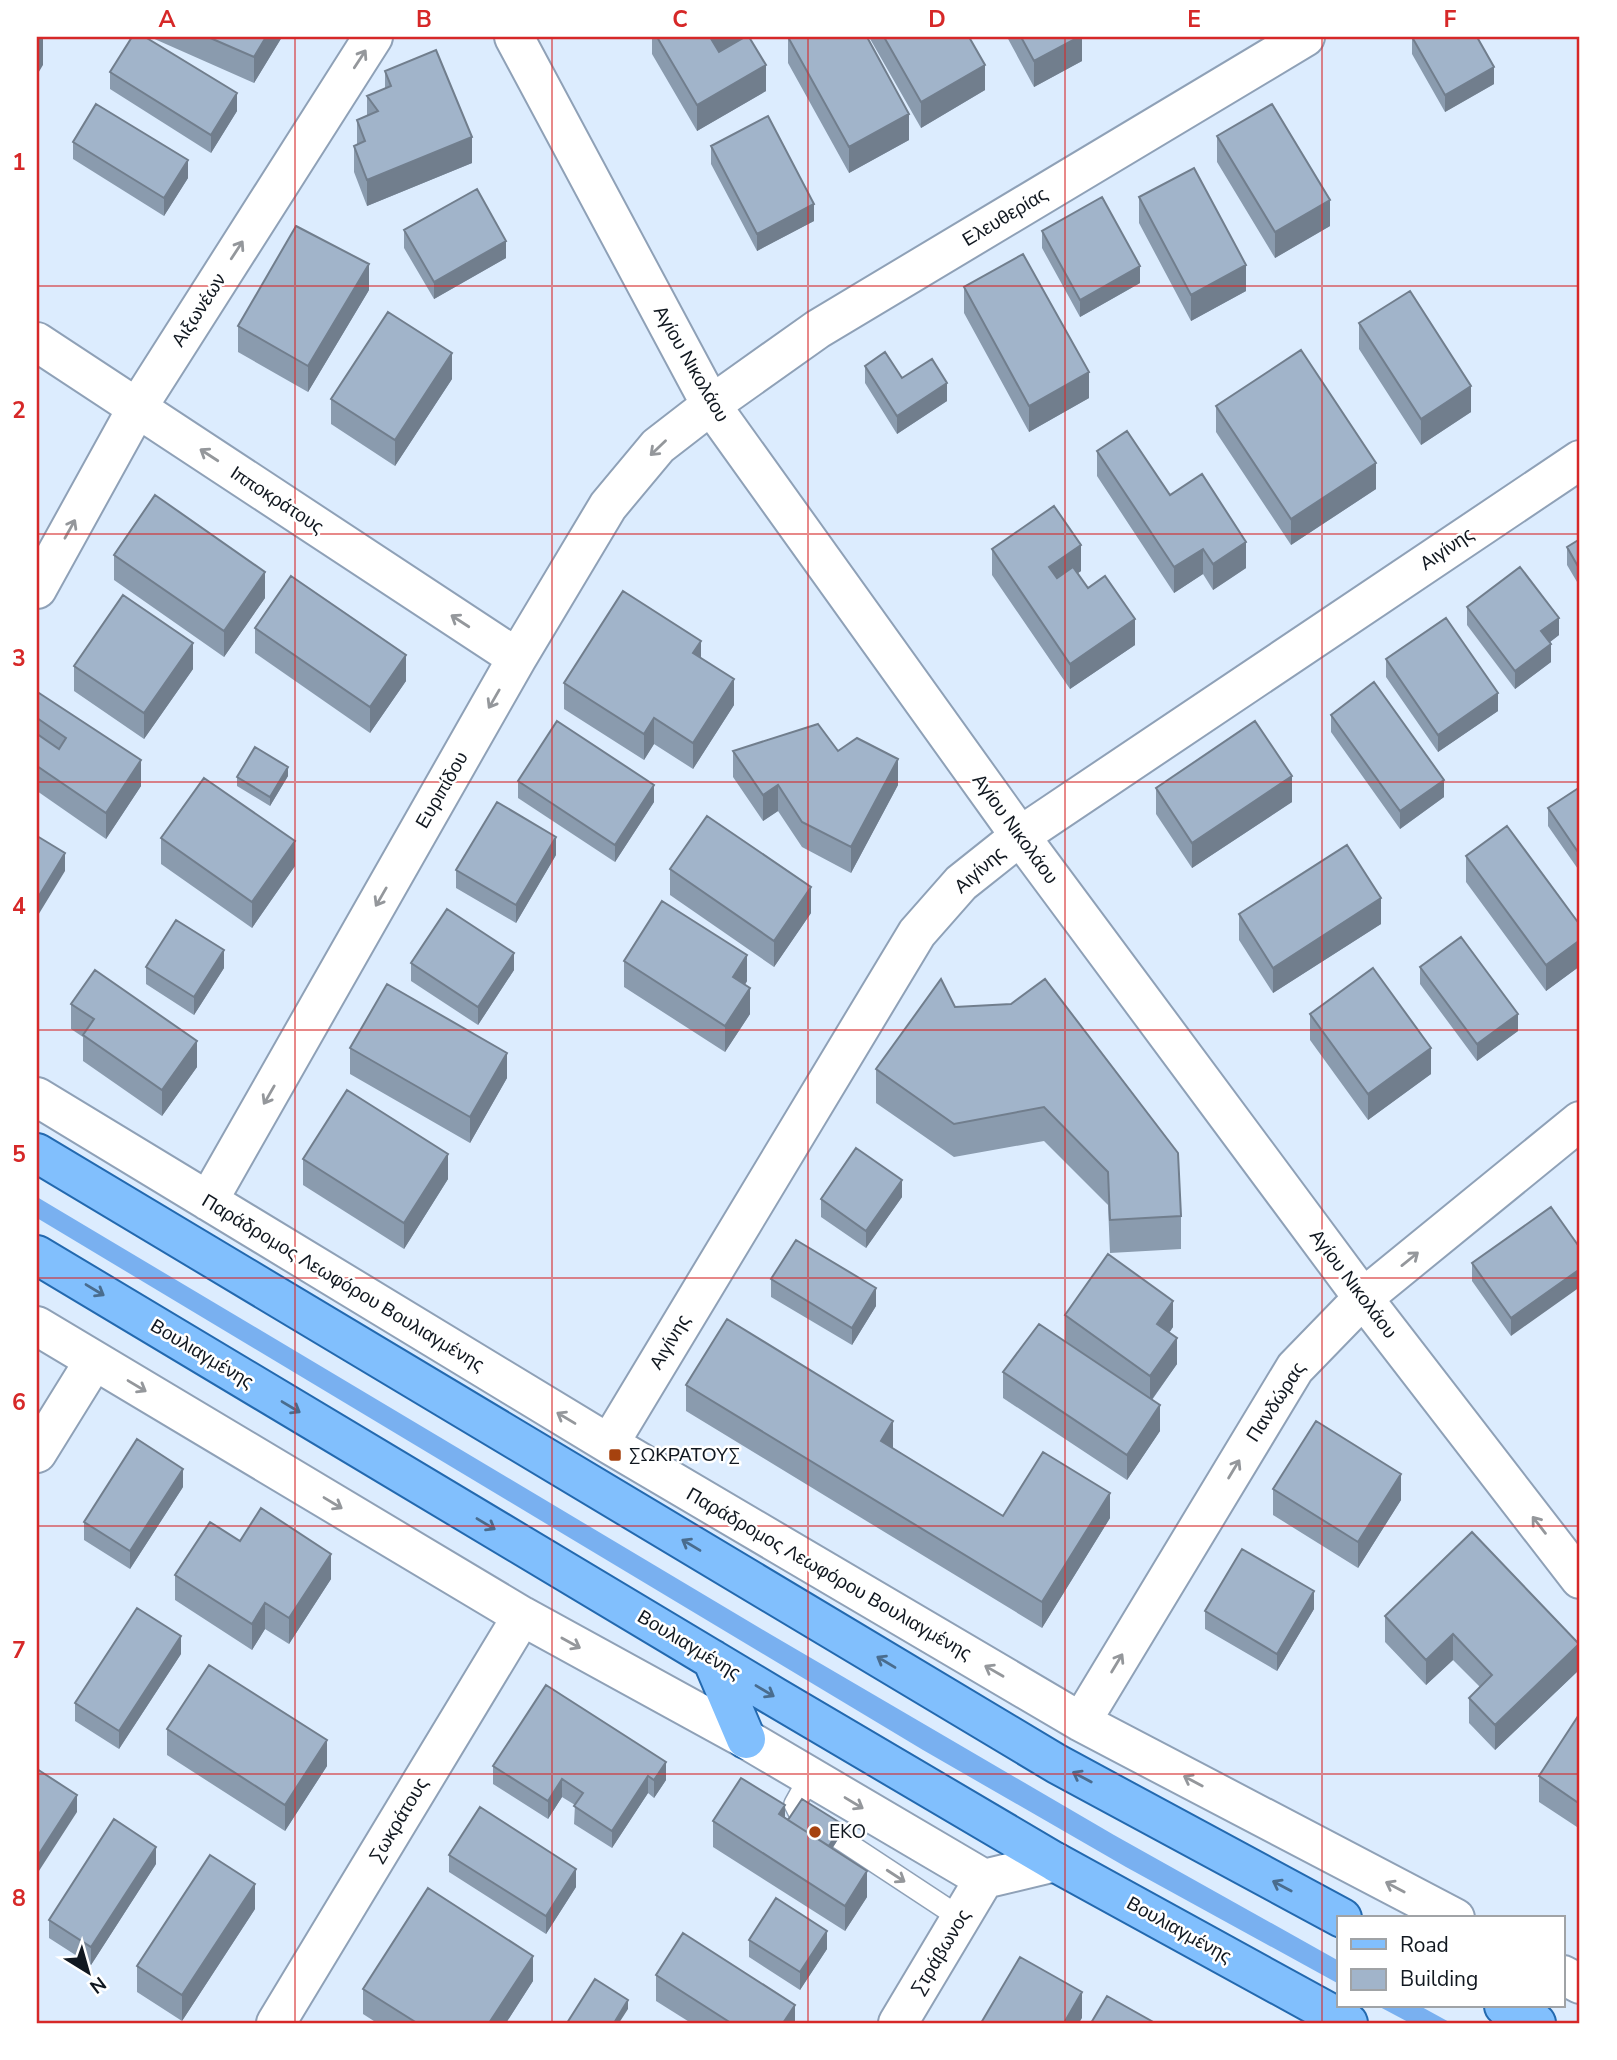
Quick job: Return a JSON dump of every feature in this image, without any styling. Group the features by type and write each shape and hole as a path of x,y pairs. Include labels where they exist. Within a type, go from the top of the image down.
{"main road":[{"path":"37,1153 1057,1764 1338,1916"},
{"name":"Βουλιαγμένης","path":"37,1255 1055,1861 1348,2023"},
{"path":"712,1659 747,1739"},
{"path":"1508,2008 1536,2023"}],"street":[{"name":"Αιξωνέων","path":"37,589 137,408 373,37"},
{"name":"Αγίου Νικολάου","path":"514,37 711,405 1020,836 1363,1298 1580,1579"},
{"name":"Ελευθερίας","path":"711,405 818,329 1305,37"},
{"name":"Ιπποκράτους","path":"37,342 517,658"},
{"name":"Ευριπίδου","path":"208,1201 517,658 608,506 658,446 711,405"},
{"name":"Αιγίνης","path":"609,1444 916,933 961,883 1020,836 1580,460"},
{"name":"Παράδρομος Λεωφόρου Βουλιαγμένης","path":"37,1097 609,1444 1081,1722 1451,1916"},
{"name":"Πανδώρας","path":"1081,1722 1295,1368 1363,1298 1580,1121"},
{"path":"37,1326 522,1616 747,1739 805,1794 893,1827 984,1880 1055,1861"},
{"path":"37,1453 94,1361"},
{"name":"Σωκράτους","path":"276,2023 522,1616"},
{"name":"Στράβωνος","path":"898,2023 984,1880"},
{"path":"1564,1976 1580,1984"}],"lane":[{"path":"871,1859 893,1827"},
{"path":"839,1838 962,1919"}],"shaded area":[{"path":"37,1197 770,1634 1114,1835 1337,1960 1337,1983 1126,1867 923,1750 37,1218"},
{"path":"1382,2008 1424,2008 1451,2023 1410,2023"}],"building":[{"path":"132,37 145,37 237,93 211,135 110,72"},
{"path":"208,37 266,37 254,57"},
{"path":"657,37 710,37 719,52 749,37 766,65 697,105"},
{"path":"788,37 867,37 909,114 849,147"},
{"path":"884,37 969,37 985,65 921,102"},
{"path":"1021,37 1079,37 1034,61"},
{"path":"1412,37 1477,37 1494,67 1445,95"},
{"path":"436,50 472,137 367,180 354,146 365,141 357,120 378,111 367,96 391,86 385,71"},
{"path":"96,104 188,160 164,198 73,142"},
{"path":"1272,104 1330,200 1275,232 1217,136"},
{"path":"768,116 814,204 757,234 711,146"},
{"path":"1194,168 1246,265 1191,295 1139,197"},
{"path":"477,189 506,241 434,282 404,230"},
{"path":"1102,197 1140,266 1080,300 1042,231"},
{"path":"296,226 369,264 308,366 238,326"},
{"path":"1023,254 1089,372 1029,406 964,287"},
{"path":"1410,291 1471,386 1421,419 1359,323"},
{"path":"388,312 452,353 395,440 331,399"},
{"path":"1301,350 1376,463 1291,519 1216,406"},
{"path":"885,352 902,378 932,359 947,383 897,416 865,366"},
{"path":"1127,431 1170,495 1202,474 1246,542 1213,564 1203,549 1174,567 1097,451"},
{"path":"155,495 265,572 224,631 114,555"},
{"path":"1054,506 1081,545 1049,567 1057,578 1073,567 1088,588 1105,576 1135,619 1070,664 992,549"},
{"path":"1580,539 1580,570 1567,547"},
{"path":"1520,567 1559,618 1541,631 1551,644 1515,671 1467,607"},
{"path":"291,576 406,655 370,707 255,628"},
{"path":"623,591 701,641 693,653 734,679 693,743 654,718 644,734 564,683"},
{"path":"123,595 193,643 144,713 74,666"},
{"path":"1446,618 1498,693 1438,735 1386,659"},
{"path":"1374,682 1444,780 1400,811 1331,715"},
{"path":"39,693 141,760 106,813 37,766 37,734 59,749 66,738 37,718"},
{"path":"557,721 654,785 615,845 518,781"},
{"path":"1255,721 1292,776 1192,843 1156,788"},
{"path":"818,724 838,751 857,738 898,759 851,847 802,822 778,785 763,795 733,751"},
{"path":"255,747 288,767 270,797 237,777"},
{"path":"204,778 295,841 252,902 161,838"},
{"path":"1580,787 1580,855 1548,808"},
{"path":"497,802 556,837 516,905 456,870"},
{"path":"707,816 811,887 774,941 670,869"},
{"path":"1507,826 1580,925 1580,940 1546,965 1466,856"},
{"path":"37,836 65,853 37,899"},
{"path":"1347,845 1381,898 1273,968 1239,914"},
{"path":"662,901 747,955 733,977 750,988 725,1026 624,961"},
{"path":"447,909 514,953 478,1007 411,963"},
{"path":"176,920 224,950 194,997 146,967"},
{"path":"1461,937 1518,1014 1477,1044 1420,967"},
{"path":"1373,968 1431,1048 1368,1094 1310,1014"},
{"path":"95,970 197,1041 162,1090 83,1035 94,1019 71,1004"},
{"path":"941,979 955,1007 1011,1004 1045,979 1178,1153 1181,1216 1110,1220 1108,1172 1044,1107 954,1124 876,1069"},
{"path":"387,984 507,1053 470,1117 350,1048"},
{"path":"347,1090 448,1154 404,1223 303,1159"},
{"path":"856,1148 902,1180 866,1231 821,1199"},
{"path":"1551,1207 1580,1248 1580,1269 1511,1318 1472,1263"},
{"path":"796,1240 876,1288 852,1328 771,1279"},
{"path":"1108,1254 1173,1301 1157,1324 1177,1338 1150,1376 1065,1315"},
{"path":"727,1319 893,1421 881,1441 1003,1516 1043,1452 1110,1493 1042,1602 686,1385"},
{"path":"1039,1324 1160,1405 1127,1455 1003,1372"},
{"path":"1316,1421 1401,1474 1358,1542 1273,1489"},
{"path":"137,1439 183,1469 130,1551 84,1522"},
{"path":"261,1508 331,1554 289,1618 265,1603 252,1624 175,1575 210,1522 240,1541"},
{"path":"1472,1532 1579,1644 1495,1725 1469,1698 1492,1675 1453,1634 1426,1660 1385,1616"},
{"path":"1242,1549 1314,1591 1277,1654 1205,1611"},
{"path":"137,1608 181,1636 119,1731 75,1703"},
{"path":"209,1665 327,1740 285,1805 167,1729"},
{"path":"546,1685 666,1762 654,1780 648,1776 612,1831 574,1806 583,1793 562,1779 548,1801 493,1766"},
{"path":"1580,1713 1580,1804 1539,1776"},
{"path":"37,1769 77,1795 37,1857"},
{"path":"741,1778 785,1805 779,1814 867,1871 845,1906 713,1821"},
{"name":"EKO","path":"802,1799 842,1824 829,1846 788,1820"},
{"path":"480,1807 576,1869 546,1916 449,1855"},
{"path":"114,1819 156,1847 91,1947 49,1920"},
{"path":"210,1855 255,1884 182,1995 137,1966"},
{"path":"428,1888 533,1956 489,2023 417,2023 363,1989"},
{"path":"776,1898 827,1931 800,1972 749,1940"},
{"path":"683,1933 795,2005 783,2023 731,2023 656,1975"},
{"path":"1020,1957 1082,1992 1064,2023 981,2023"},
{"path":"595,1979 628,2000 614,2023 567,2023"},
{"path":"1107,1996 1155,2023 1091,2023"}],"place":[{"name":"ΣΩΚΡΑΤΟΥΣ","path":"615,1455"},
{"name":"EKO","path":"815,1832"}]}
